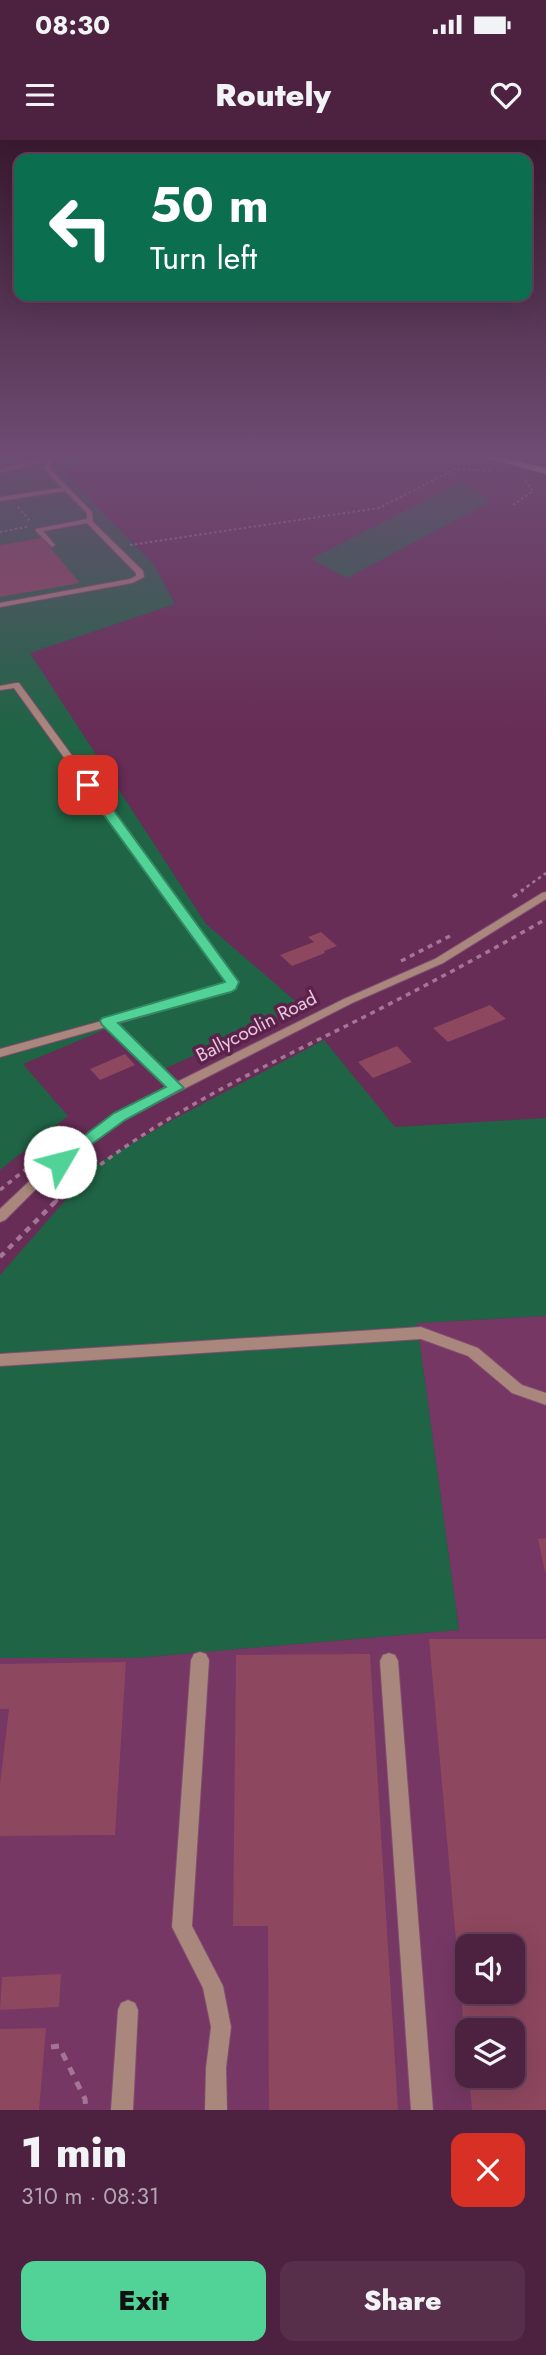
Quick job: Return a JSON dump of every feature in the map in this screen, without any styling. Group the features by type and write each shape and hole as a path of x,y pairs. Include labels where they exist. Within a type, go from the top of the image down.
{"street":[{"path":"0,688 16,685 232,982 226,989 0,1053"},
{"name":"Ballycoolin Road","path":"0,1217 41,1177 120,1117 348,1001 439,961 546,895"},
{"path":"107,1021 176,1088"},
{"path":"0,1360 421,1333 473,1352 517,1389 546,1399"},
{"path":"200,1660 182,1927 213,1986 221,2027 216,2068 216,2110"},
{"path":"388,1661 422,2110"},
{"path":"122,2110 128,2010"}],"lane":[{"path":"0,606 138,579 140,573 116,549"}],"path":[{"path":"0,1257 75,1181 178,1111 475,961 546,919"},
{"path":"51,2047 60,2046 85,2099 86,2110"}],"shaded area":[{"path":"546,1316 546,2110 0,2110 0,1657 136,1658 459,1630 417,1323"}],"green space":[{"path":"0,549 138,549 154,565 175,604 30,653 206,924 301,1006 162,1070 111,1027 23,1064 68,1116 0,1170"},
{"path":"331,549 401,549 347,578 311,559"},
{"path":"324,1040 395,1127 546,1118 546,1316 417,1323 459,1630 136,1658 0,1658 0,1275 97,1164 174,1119"}],"building":[{"path":"0,549 51,549 80,583 0,597"},
{"path":"321,932 337,946 292,966 280,955 314,942 308,937"},
{"path":"490,1005 506,1019 448,1042 433,1028"},
{"path":"397,1046 412,1062 373,1078 358,1062"},
{"path":"125,1054 135,1065 100,1080 90,1069"},
{"path":"546,1538 546,1572 545,1572 538,1539"},
{"path":"429,1639 546,1639 546,2110 472,2110 470,2088 525,2088 525,2018 463,2018 462,2004 525,2004 525,1934 455,1934"},
{"path":"370,1654 398,2110 269,2110 268,1926 233,1926 236,1655"},
{"path":"126,1662 115,1835 0,1836 0,1784 9,1709 0,1709 0,1664"},
{"path":"61,1974 59,2007 0,2010 2,1977"},
{"path":"46,2028 39,2110 0,2110 0,2029"}],"route":[{"path":"60,1162 120,1117 176,1088 107,1021 226,989 232,982 88,785"}]}
